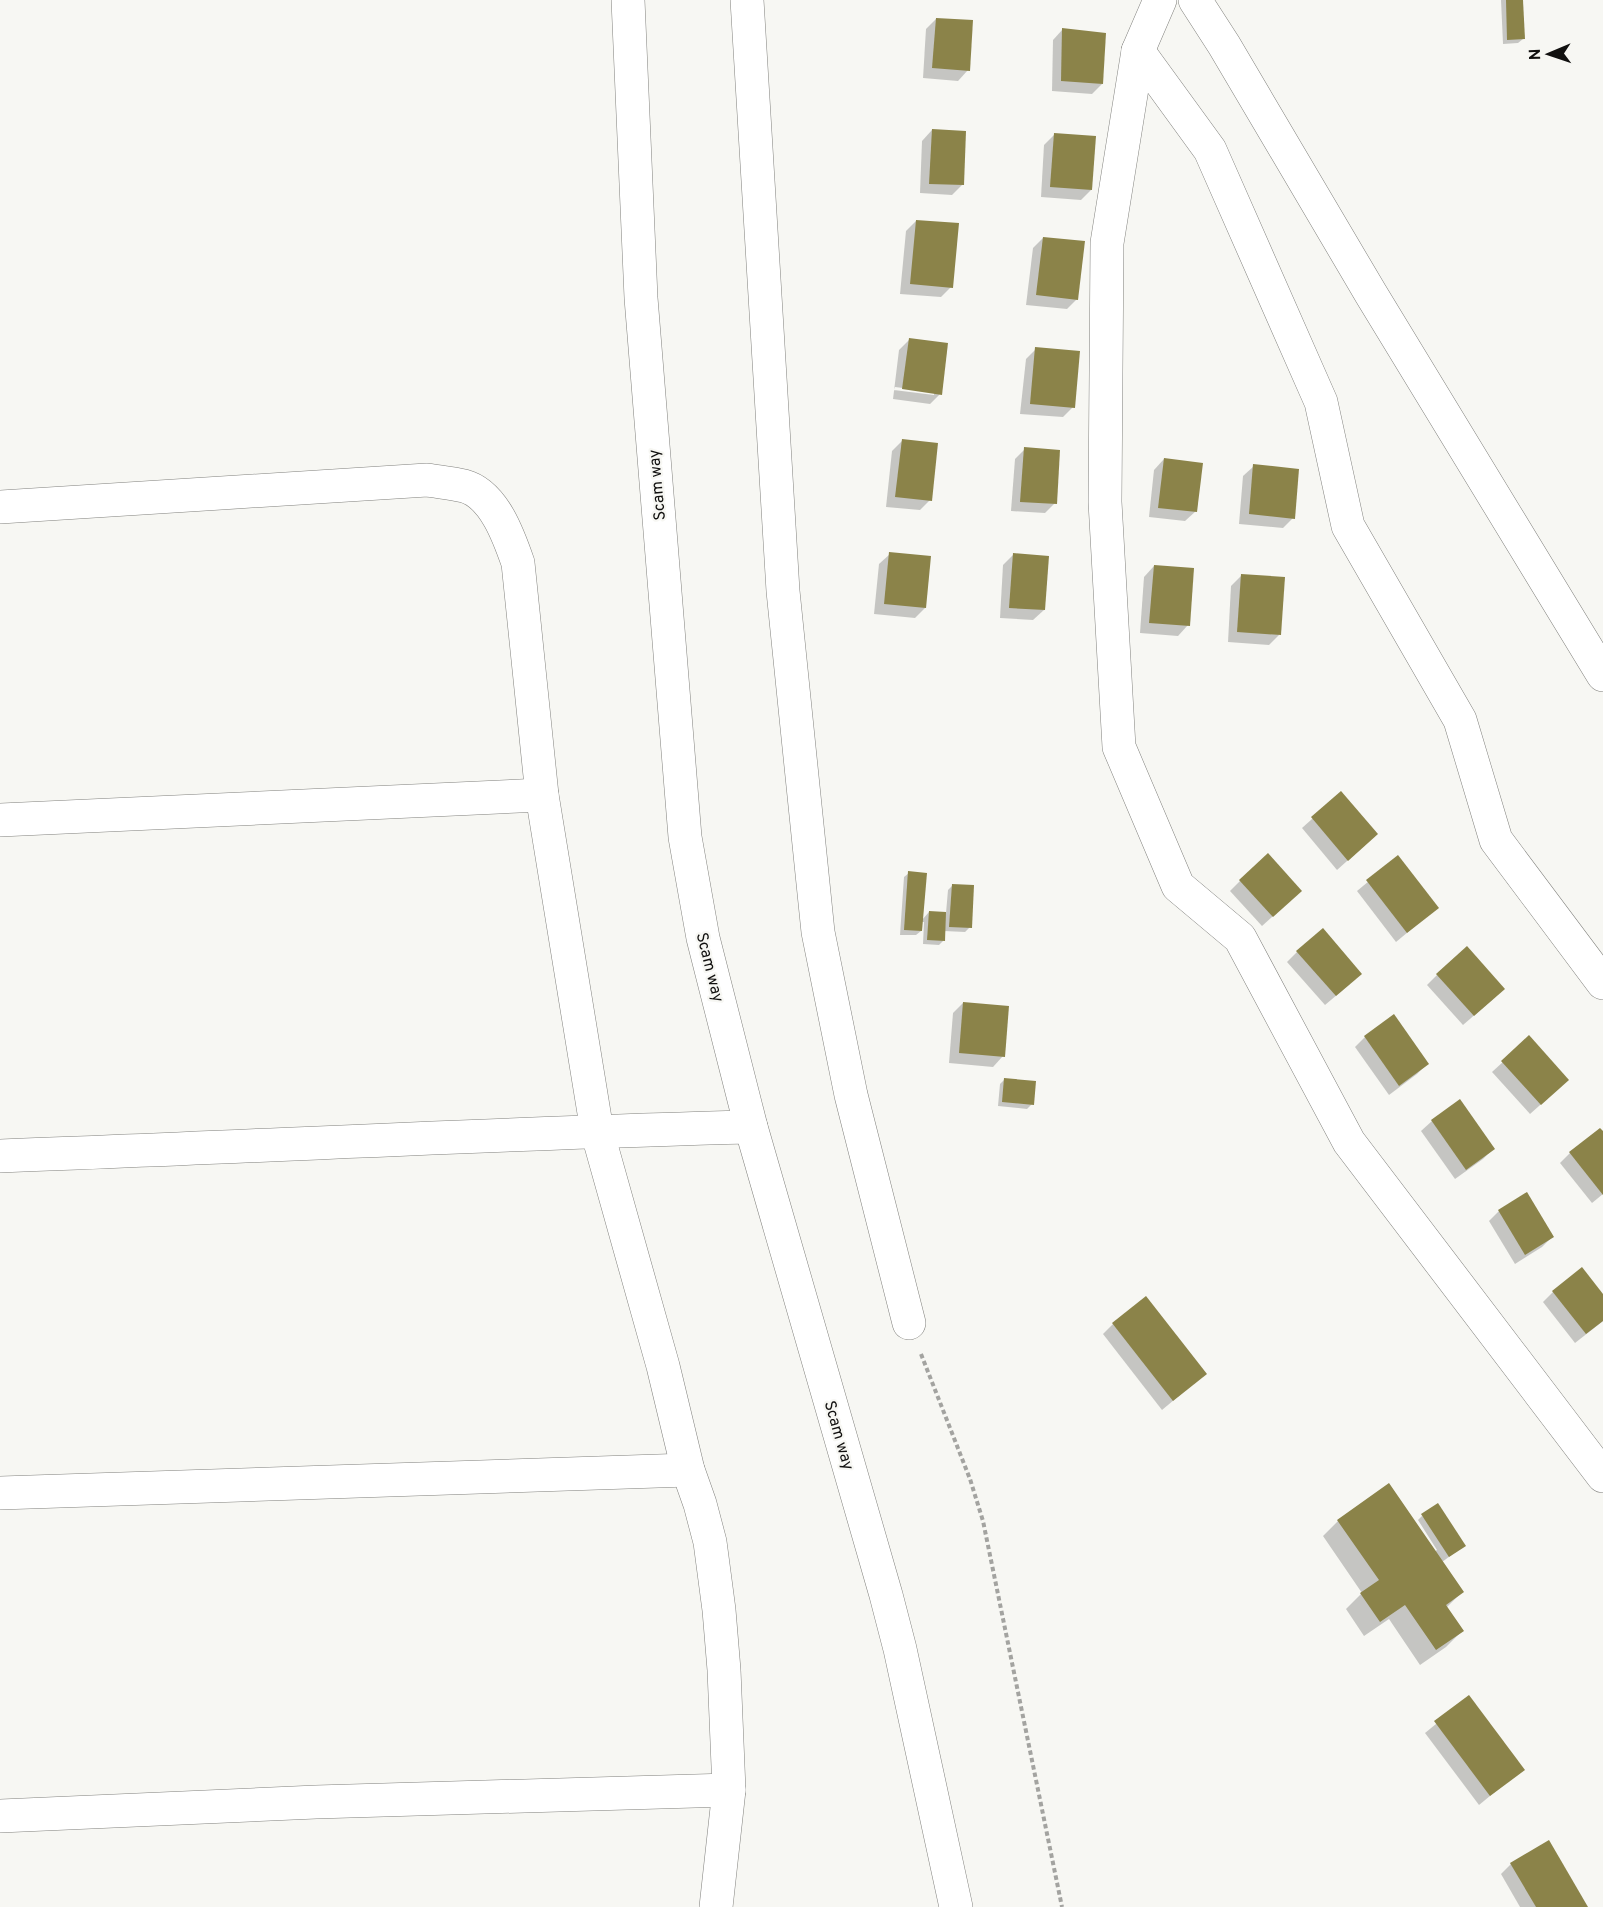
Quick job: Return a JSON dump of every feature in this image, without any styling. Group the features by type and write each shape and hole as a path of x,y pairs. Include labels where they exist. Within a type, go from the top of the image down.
{"street":[{"name":"Scam way","path":"628,0 641,298 685,837 703,938 751,1127 886,1595 956,1907"},
{"path":"747,0 783,591 818,932 851,1095 909,1323"},
{"path":"1160,0 1138,51 1107,243 1106,502 1119,747 1178,886 1240,938 1349,1142 1603,1476"},
{"path":"1195,0 1603,675"},
{"path":"1138,51 1210,150 1321,402 1348,526 1460,720 1496,840 1603,983"},
{"path":"0,507 427,480 466,486 489,502 508,533 518,563 542,795 597,1131 663,1366 688,1470 700,1503 710,1542 719,1610 727,1717 729,1790 716,1907"},
{"path":"0,820 542,795"},
{"path":"0,1156 597,1131 751,1127"},
{"path":"0,1493 688,1470"},
{"path":"0,1816 328,1802 729,1790"}],"path":[{"path":"909,1323 970,1479 983,1521 1062,1907"}],"building":[{"path":"1506,0 1523,0 1525,39 1507,40"},
{"path":"936,18 973,20 970,71 932,68"},
{"path":"1062,28 1106,33 1103,84 1061,81"},
{"path":"932,129 966,131 964,185 929,184"},
{"path":"1054,133 1096,136 1092,190 1050,187"},
{"path":"916,220 959,223 953,288 910,284"},
{"path":"1043,237 1085,241 1078,300 1036,295"},
{"path":"909,338 948,343 942,395 902,389"},
{"path":"1035,347 1080,351 1075,408 1030,404"},
{"path":"902,439 938,443 932,501 895,497"},
{"path":"1024,447 1060,450 1057,504 1020,502"},
{"path":"1164,458 1203,463 1197,512 1158,508"},
{"path":"1253,464 1299,469 1295,519 1249,514"},
{"path":"889,552 931,556 926,608 884,604"},
{"path":"1013,553 1049,556 1045,610 1009,608"},
{"path":"1154,565 1194,568 1190,626 1149,623"},
{"path":"1241,574 1285,577 1281,635 1237,632"},
{"path":"1341,791 1378,834 1348,861 1311,817"},
{"path":"1268,853 1302,891 1273,917 1239,880"},
{"path":"1398,855 1439,908 1407,933 1366,880"},
{"path":"908,871 927,873 922,931 904,930"},
{"path":"952,884 974,885 972,928 949,927"},
{"path":"929,911 946,912 945,941 927,940"},
{"path":"1323,928 1362,974 1336,996 1296,951"},
{"path":"1467,946 1505,989 1474,1016 1436,974"},
{"path":"963,1002 1009,1006 1005,1057 959,1053"},
{"path":"1394,1014 1429,1064 1399,1086 1364,1036"},
{"path":"1529,1035 1569,1080 1541,1105 1501,1061"},
{"path":"1004,1078 1036,1081 1034,1105 1002,1102"},
{"path":"1460,1099 1495,1149 1466,1170 1431,1120"},
{"path":"1600,1128 1603,1131 1603,1195 1569,1152"},
{"path":"1527,1192 1554,1237 1525,1255 1498,1210"},
{"path":"1582,1267 1603,1294 1603,1321 1586,1334 1552,1291"},
{"path":"1146,1296 1207,1374 1173,1401 1112,1323"},
{"path":"1389,1483 1464,1592 1446,1605 1464,1631 1436,1650 1405,1605 1380,1622 1360,1593 1379,1580 1337,1520"},
{"path":"1438,1503 1466,1546 1449,1557 1421,1514"},
{"path":"1469,1695 1525,1770 1490,1796 1434,1721"},
{"path":"1549,1840 1588,1907 1536,1907 1510,1863"}]}
